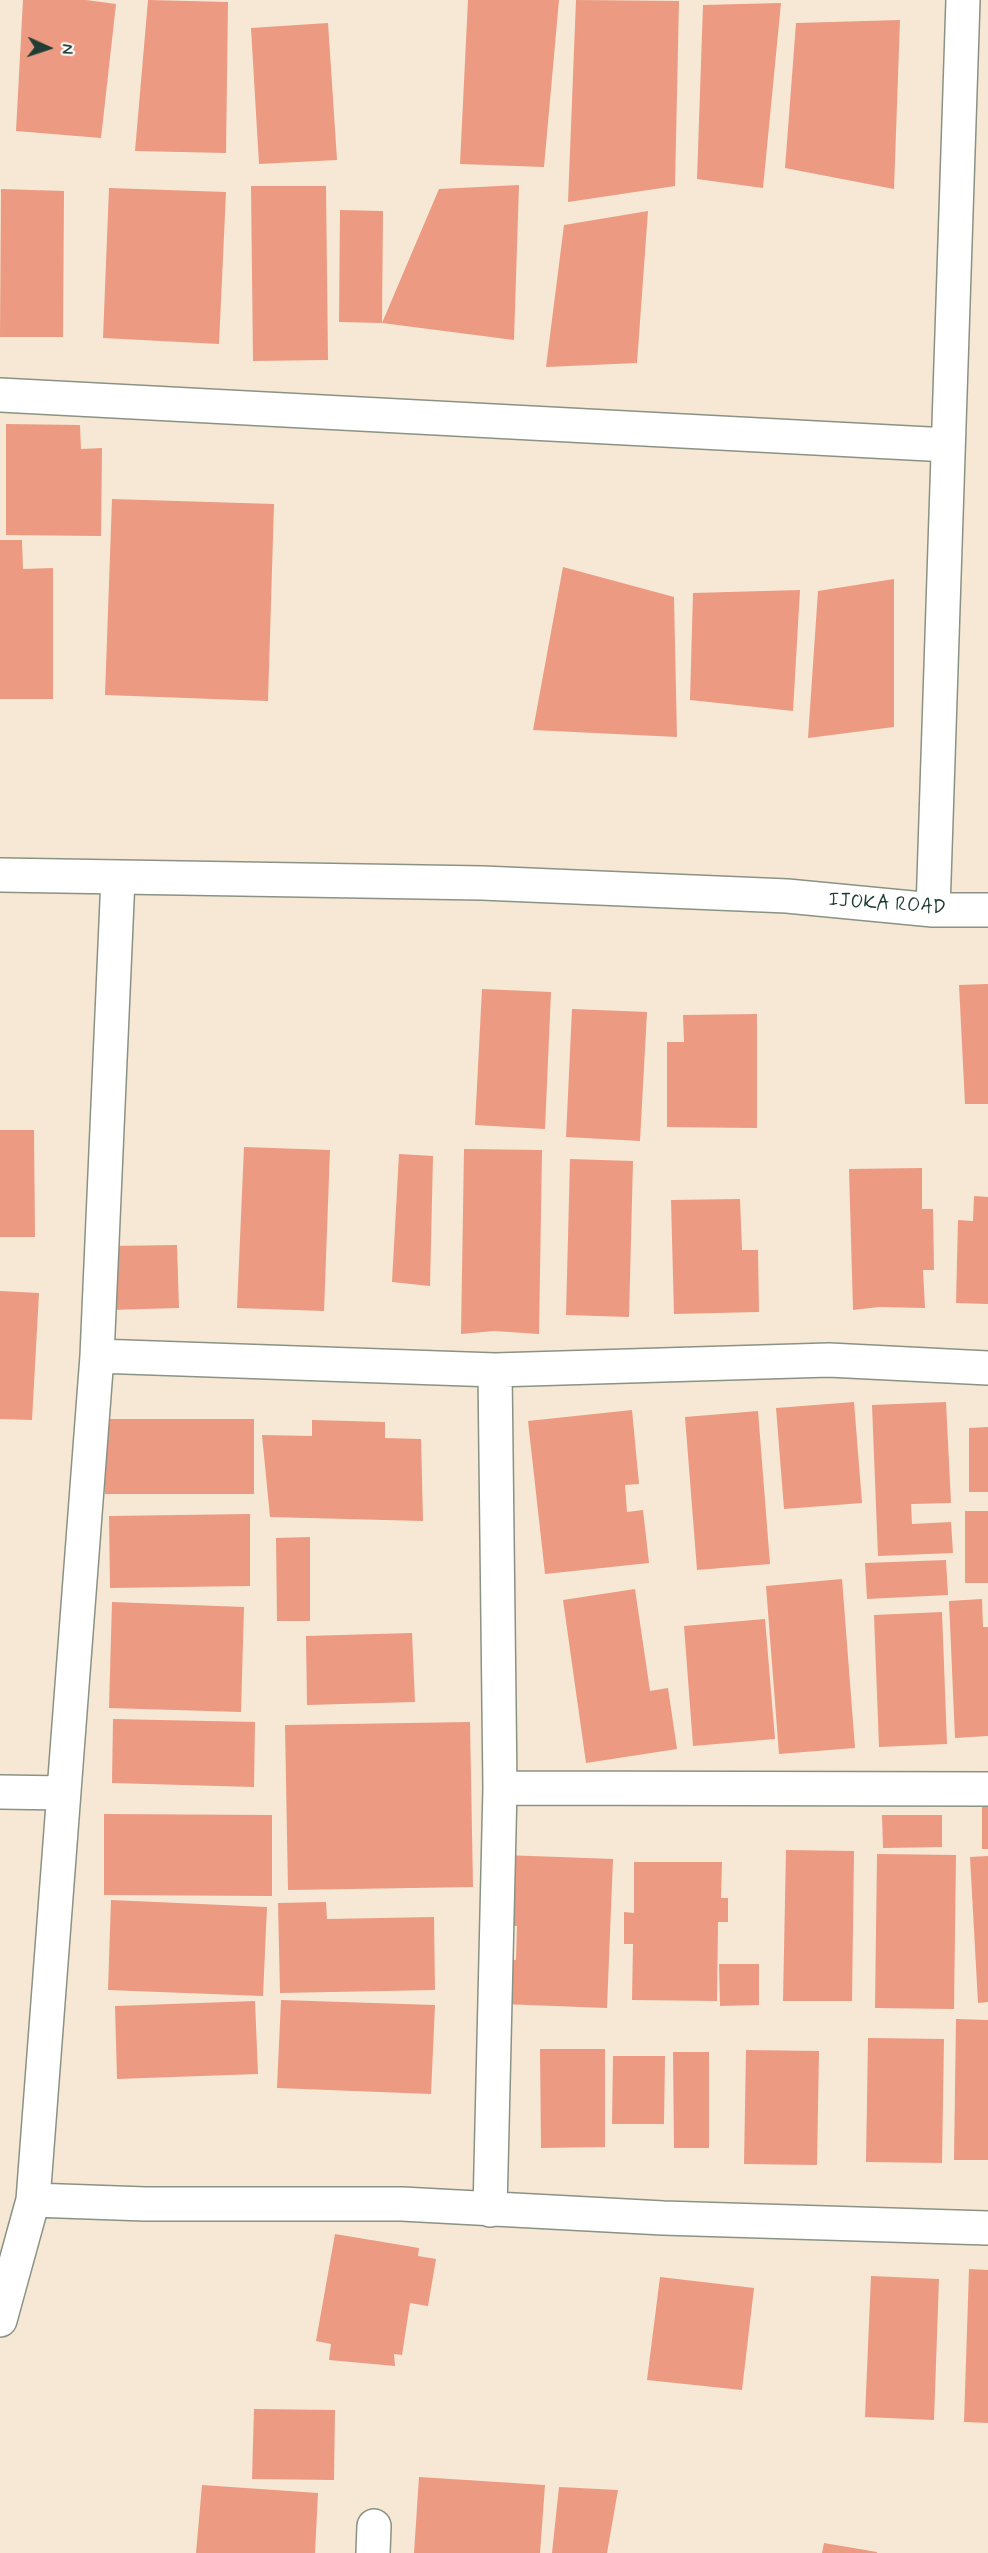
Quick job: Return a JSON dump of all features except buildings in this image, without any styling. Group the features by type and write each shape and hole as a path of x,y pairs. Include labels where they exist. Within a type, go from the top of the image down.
{"street":[{"path":"933,910 963,0"},
{"path":"0,395 948,445"},
{"name":"IJOKA ROAD","path":"0,875 482,883 787,896 933,910 988,910"},
{"path":"0,2320 33,2200 97,1356 118,878"},
{"path":"97,1356 495,1370 829,1360 988,1368"},
{"path":"490,2210 500,1788 495,1370"},
{"path":"500,1788 988,1789"},
{"path":"0,1792 64,1793"},
{"path":"33,2200 146,2204 402,2204 490,2210 988,2228"}]}
